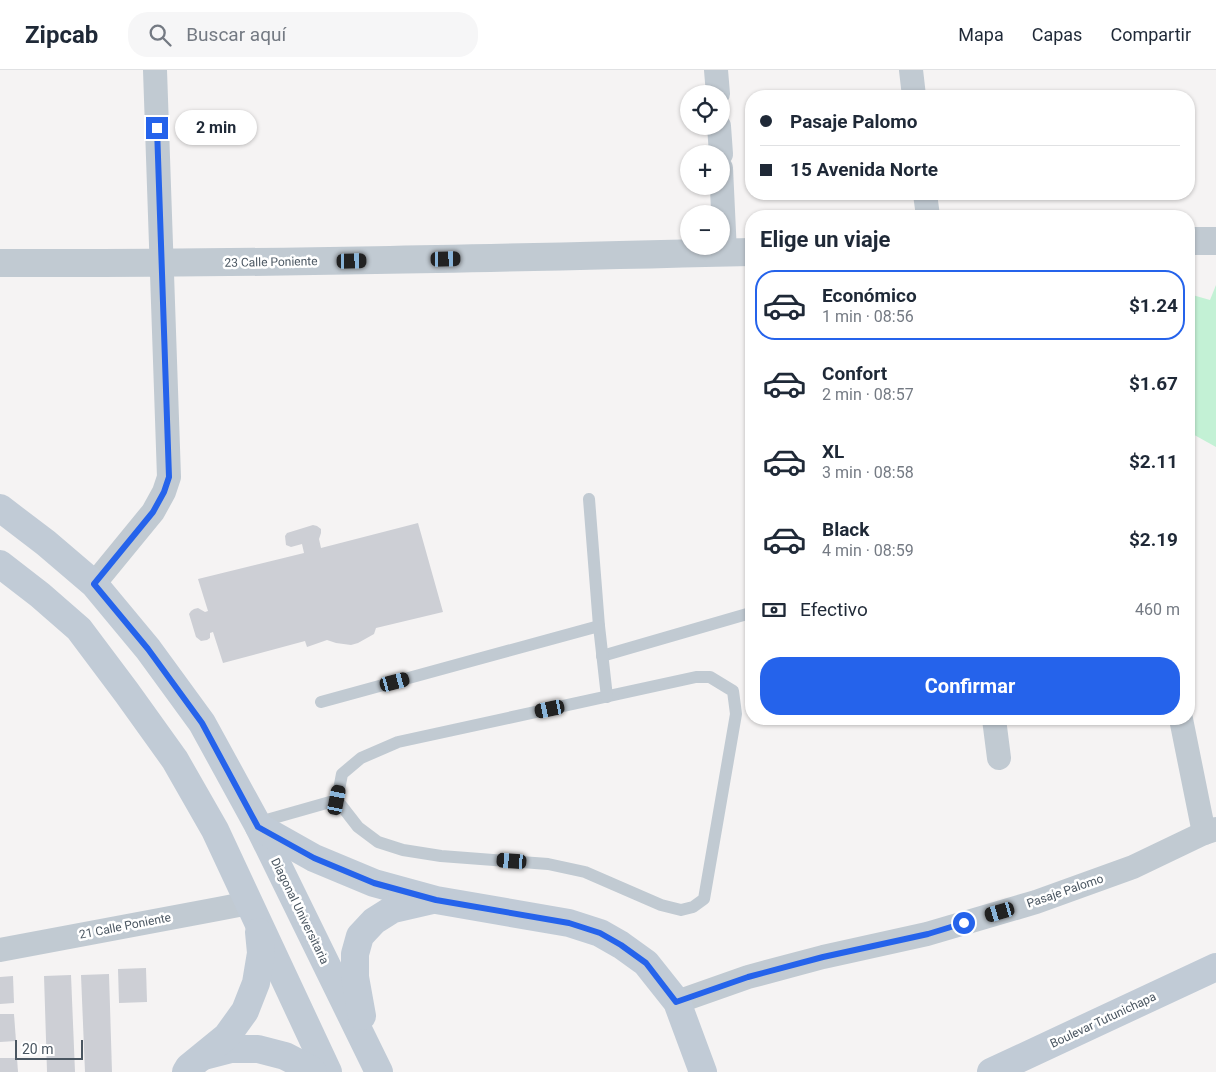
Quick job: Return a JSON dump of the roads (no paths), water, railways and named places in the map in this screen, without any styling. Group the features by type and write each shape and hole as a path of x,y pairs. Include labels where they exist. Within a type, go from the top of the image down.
{"main road":[{"name":"Diagonal Universitaria","path":"0,508 46,543 94,584 148,649 202,723 257,825 377,1068"},
{"path":"0,564 79,629 175,760 215,830 328,1072"},
{"path":"257,825 314,858 374,883 436,900 569,923 600,933 646,963 676,1002 703,1072"},
{"path":"377,1068 362,1013 355,977 355,954 360,936 374,921 393,909 436,900"},
{"path":"195,1064 227,1036 245,1011 256,983 261,953 254,913"},
{"name":"Boulevar Tutunichapa","path":"991,1072 1216,968"},
{"path":"195,1064 231,1049 258,1049 285,1056 313,1072"}],"street":[{"path":"94,584 153,512 164,492 169,477 155,70"},
{"path":"716,70 717,85"},
{"path":"911,70 913,90"},
{"path":"726,195 738,252"},
{"path":"1195,241 1216,241"},
{"name":"23 Calle Poniente","path":"0,262 162,263 503,259 738,252"},
{"path":"995,725 998,758"},
{"path":"1183,725 1210,831"},
{"name":"Pasaje Palomo","path":"676,1002 748,977 823,957 928,934 1036,902 1133,867 1210,831"},
{"name":"21 Calle Poniente","path":"0,950 254,913"}],"lane":[{"path":"589,499 599,626 608,697"},
{"path":"602,656 745,615"},
{"path":"321,702 599,626"},
{"path":"696,677 710,677 733,691 736,714 704,899 693,907 681,910 661,905 585,872 548,864 441,856 403,850 378,842 358,827 337,800 342,774 361,758 398,742 696,677"},
{"path":"257,825 337,800"}]}
